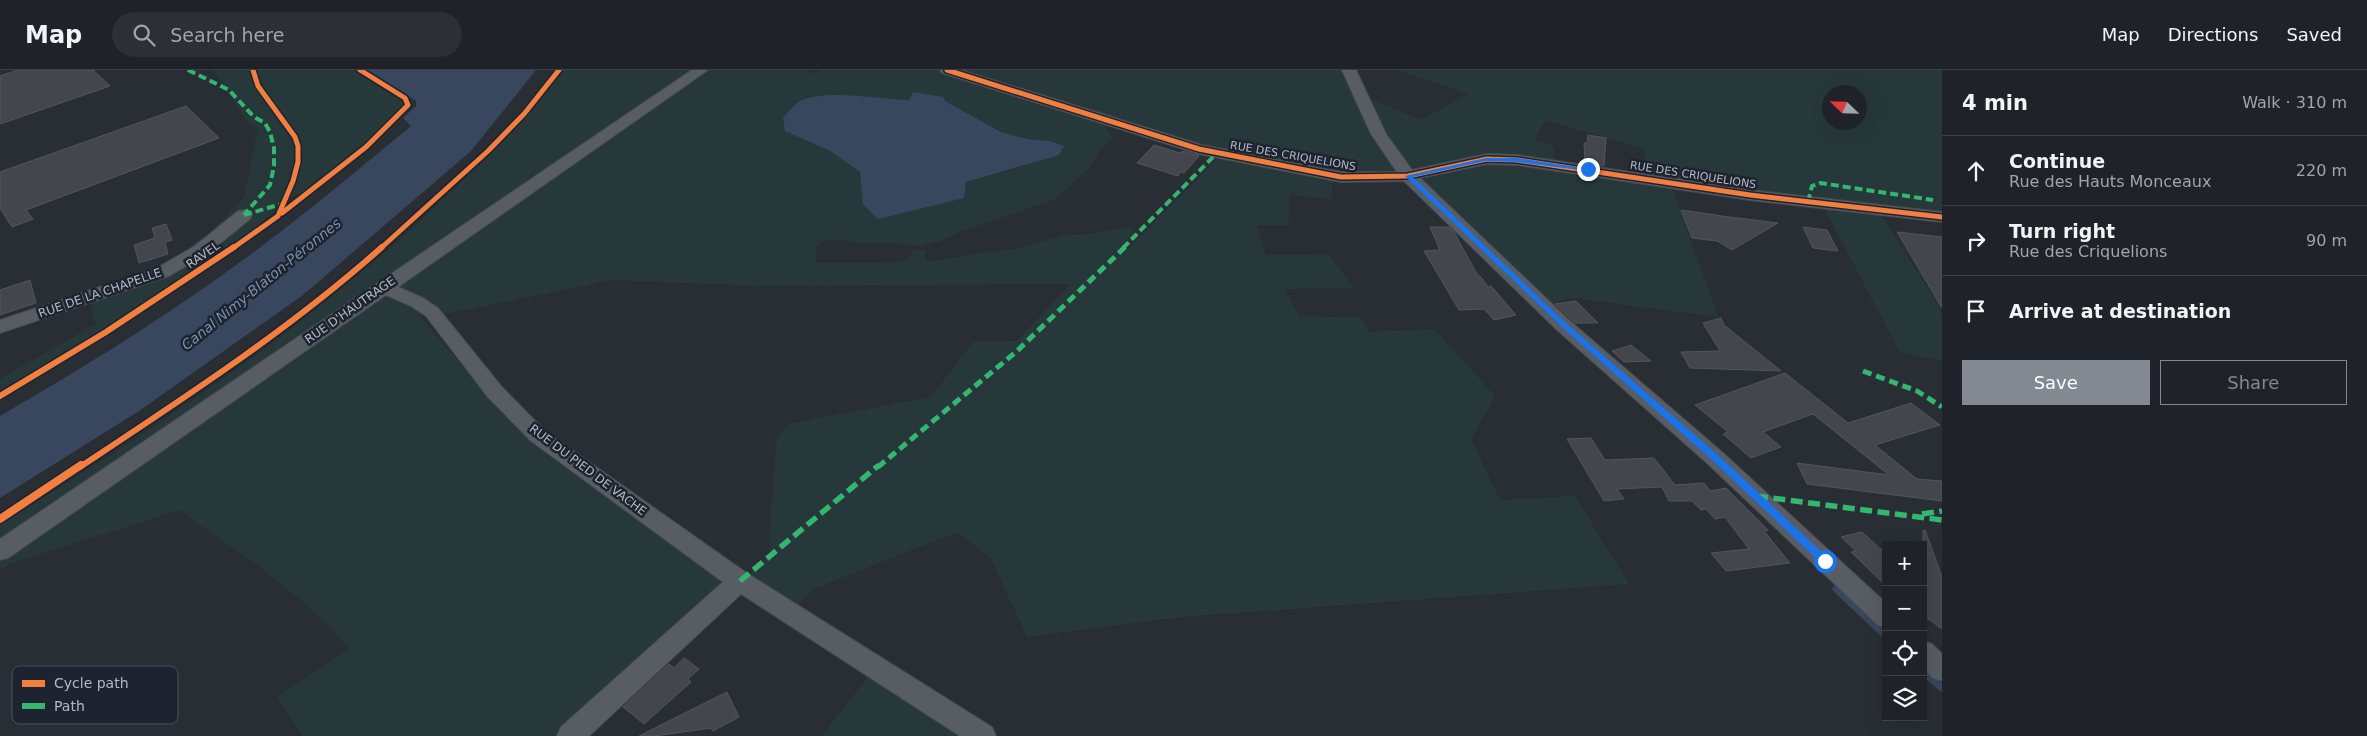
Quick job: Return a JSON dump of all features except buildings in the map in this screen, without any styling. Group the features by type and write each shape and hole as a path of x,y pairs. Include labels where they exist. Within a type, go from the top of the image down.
{"street":[{"name":"RUE D'HAUTRAGE","path":"0,551 701,70"},
{"name":"RUE DES CRIQUELIONS","path":"947,70 1217,154 1341,177 1380,178 1408,176 1486,160 1517,160 1750,195 1942,217"},
{"path":"1349,70 1379,134 1408,176 1564,325 1715,458 1882,614"},
{"name":"RUE DE LA CHAPELLE","path":"0,327 163,272 201,250 244,215"},
{"name":"RUE DU PIED DE VACHE","path":"383,288 417,302 432,312 494,391 538,436 740,580 983,736"},
{"path":"570,736 740,580"},
{"path":"1927,656 1942,670"}],"shaded area":[{"path":"213,70 354,70 403,100 405,105 361,148 302,194 281,199 272,214 222,253 0,393 0,379 96,324 90,300 162,267 215,228 244,197 258,129 245,119"},
{"path":"562,70 805,70 816,74 821,70 1343,70 1396,168 1395,172 1390,174 1352,175 1221,150 1104,124 1112,138 1100,150 1090,167 1054,200 962,231 939,242 916,246 898,243 857,243 843,240 824,241 817,247 815,260 819,263 902,262 915,250 925,250 925,262 1020,248 1061,236 1097,233 1132,226 1133,235 1116,252 1122,255 1219,157 1332,178 1332,199 1290,195 1288,225 1256,225 1266,255 1328,254 1354,288 1285,289 1299,316 1362,318 1369,332 1434,329 1495,396 1471,439 1500,500 1575,496 1629,584 1180,617 1027,637 991,558 957,532 813,589 795,606 748,574 770,556 769,536 777,438 788,424 931,397 973,342 1016,341 1071,284 765,286 612,280 445,314 439,306 419,315 502,413 535,446 727,580 558,736 303,736 277,697 349,648 331,628 290,591 246,557 179,510 9,564 0,571 0,525 180,409 296,325 406,234 486,158 526,116","holes":["913,92 945,101 1001,132 1028,139 1050,141 1022,167 965,183 863,204 860,172 830,151 785,131 893,100 909,100"]},
{"path":"1397,70 1942,70 1942,215 1648,177 1644,149 1546,120 1534,139 1555,147 1553,162 1515,158 1429,169 1408,166 1382,126 1368,98 1421,120 1468,94"},
{"path":"1488,161 1671,185 1718,317 1573,298 1547,304 1419,180 1421,177"},
{"path":"1823,206 1879,213 1938,303 1942,315 1942,361 1900,352"},
{"path":"870,674 967,736 822,736"}],"water":[{"name":"Canal Nimy-Blaton-Péronnes","path":"366,70 536,70 471,151 303,295 139,411 0,498 0,416 110,350 218,278 292,223 411,126 403,118 416,106 416,101"},
{"path":"913,92 943,97 945,101 1001,132 1028,139 1050,141 1064,146 1059,155 966,182 964,198 878,219 863,204 860,172 830,151 785,131 783,118 797,103 807,98 835,95 909,100"}],"waterway":[{"path":"1836,589 1882,632"},
{"path":"1927,675 1942,688"}],"marked path":[{"path":"188,70 229,90 254,117 265,123 270,132 274,148 274,166 270,185 244,215"},
{"path":"740,581 1017,351 1085,287 1217,153"},
{"path":"1808,202 1812,186 1820,183 1933,200"},
{"path":"244,215 285,203"},
{"path":"1863,371 1917,391 1942,407"},
{"path":"1756,496 1915,515 1942,520"},
{"path":"1922,514 1942,511"}],"cycle path":[{"name":"RAVEL","path":"0,396 141,310 278,216 296,171 299,153 298,146 295,137 258,86 253,70"},
{"path":"282,213 366,147 408,105 405,98 360,70"},
{"path":"0,519 219,375 345,280 488,151 524,114 559,70"},
{"path":"947,70 1199,149 1341,177 1380,178 1408,176 1487,159 1517,160 1750,195 1942,217"}],"route":[{"path":"1588,169 1517,160 1486,160 1408,176 1564,325 1715,458 1825,561"}]}
